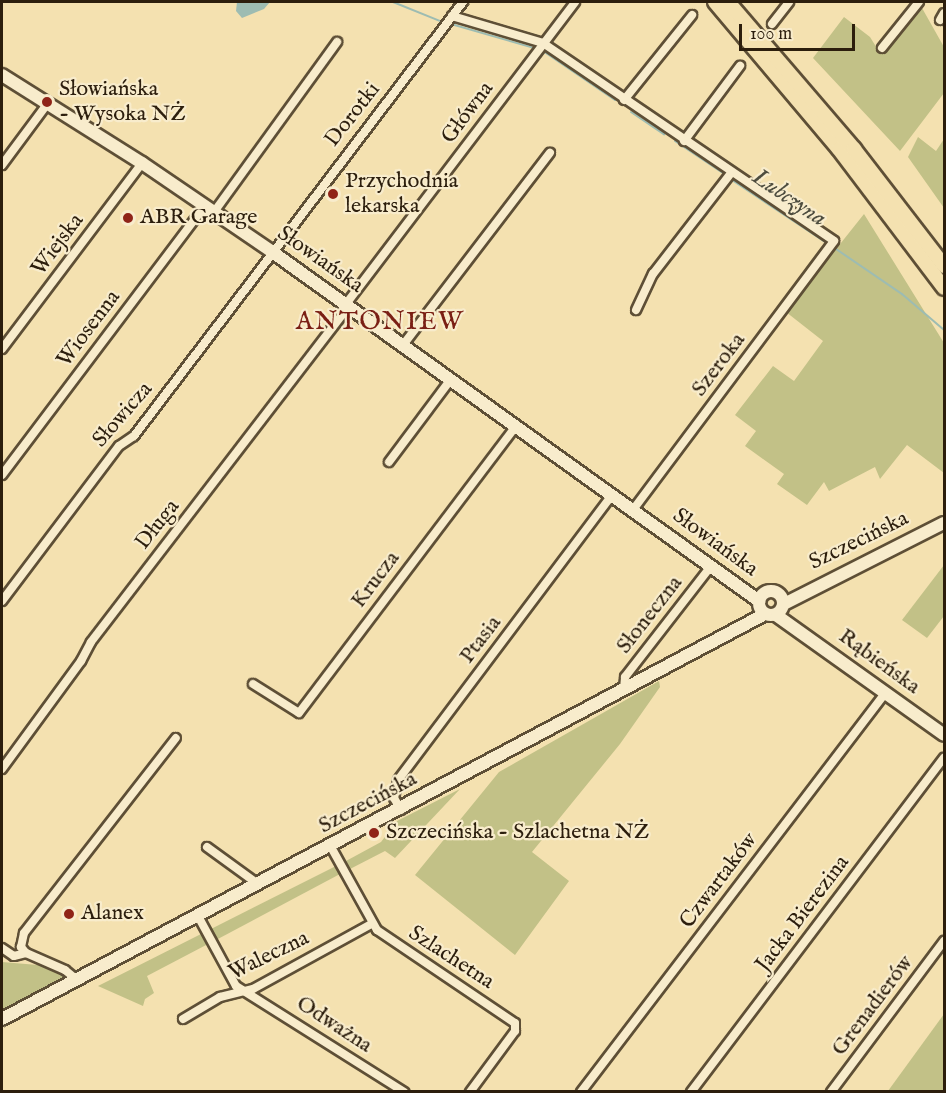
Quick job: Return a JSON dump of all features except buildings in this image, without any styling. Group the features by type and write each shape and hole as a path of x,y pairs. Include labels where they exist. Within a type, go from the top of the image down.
{"main road":[{"path":"715,2 839,149 945,288"},
{"path":"728,2 854,149 945,266"}],"street":[{"name":"Dorotki","path":"271,251 463,2"},
{"name":"Główna","path":"348,305 575,2"},
{"path":"772,24 789,2"},
{"path":"882,48 919,2"},
{"path":"624,100 692,15"},
{"path":"452,16 543,43 731,173 653,274 636,310"},
{"name":"Wiosenna","path":"2,475 338,42"},
{"path":"684,141 740,66"},
{"name":"Słowiańska","path":"2,75 142,163 210,209 348,305 711,566 771,604"},
{"path":"2,165 48,103"},
{"path":"403,345 550,153"},
{"name":"Wiejska","path":"2,348 142,163"},
{"name":"Szeroka","path":"633,510 834,242 731,173"},
{"name":"Słowicza","path":"2,601 118,446 134,436 271,251"},
{"name":"Długa","path":"2,769 81,661 91,642 348,305"},
{"path":"389,462 451,379"},
{"name":"Krucza","path":"253,684 299,713 516,426"},
{"name":"Ptasia","path":"401,810 394,798 398,780 612,495"},
{"name":"Szczecińska","path":"2,1018 401,810 751,619 771,604 945,523"},
{"name":"Słoneczna","path":"624,689 625,676 711,566"},
{"name":"Rąbieńska","path":"771,604 790,623 945,735"},
{"name":"Czwartaków","path":"580,1092 886,692"},
{"path":"76,979 65,970 26,952 21,947 24,933 176,738"},
{"name":"Jacka Bierezina","path":"690,1092 945,758"},
{"path":"207,847 258,884"},
{"name":"Szlachetna","path":"331,847 371,924 515,1023 515,1031 470,1092"},
{"path":"198,916 233,982 244,991"},
{"name":"Waleczna","path":"183,1018 220,997 244,991 371,924"},
{"name":"Grenadierów","path":"831,1092 945,941"},
{"path":"2,948 14,956 26,952"},
{"name":"Odważna","path":"244,991 404,1092"}],"shaded area":[{"path":"922,8 944,47 944,93 900,151 813,58 844,17 870,37 880,53"},
{"path":"918,137 936,151 944,139 944,208 908,157"},
{"path":"864,214 944,343 944,473 907,445 880,479 875,467 829,491 824,482 807,505 777,484 784,474 745,446 756,431 735,415 773,366 794,381 823,341 786,312"},
{"path":"944,565 944,616 927,638 902,620"},
{"path":"659,681 660,687 620,744 532,852 569,881 515,955 415,875 499,772"},
{"path":"460,789 395,858 385,851 350,869 346,861 381,842 397,821"},
{"path":"336,866 340,874 216,940 211,929"},
{"path":"203,933 208,944 147,976 154,993 145,999 143,1006 98,986"},
{"path":"2,962 38,965 57,970 64,978 2,1010"},
{"path":"944,1014 944,1091 888,1091"}],"water":[{"path":"237,2 270,2 264,9 242,18 236,11"}],"waterway":[{"name":"Lubczyna","path":"393,2 440,21"},
{"name":"Lubczyna","path":"451,24 534,48"},
{"name":"Lubczyna","path":"543,51 615,100"},
{"name":"Lubczyna","path":"631,112 664,134"},
{"name":"Lubczyna","path":"675,141 723,173"},
{"name":"Lubczyna","path":"732,180 827,243"},
{"name":"Lubczyna","path":"836,249 902,294 944,330"}],"place":[{"name":"Słowiańska - Wysoka NŻ","path":"47,102"},
{"name":"Przychodnia lekarska","path":"333,194"},
{"name":"ABR Garage","path":"128,218"},
{"name":"Szczecińska - Szlachetna NŻ","path":"374,833"},
{"name":"Alanex","path":"69,914"}],"district":[{"name":"ANTONIEW","path":"380,322"}]}
